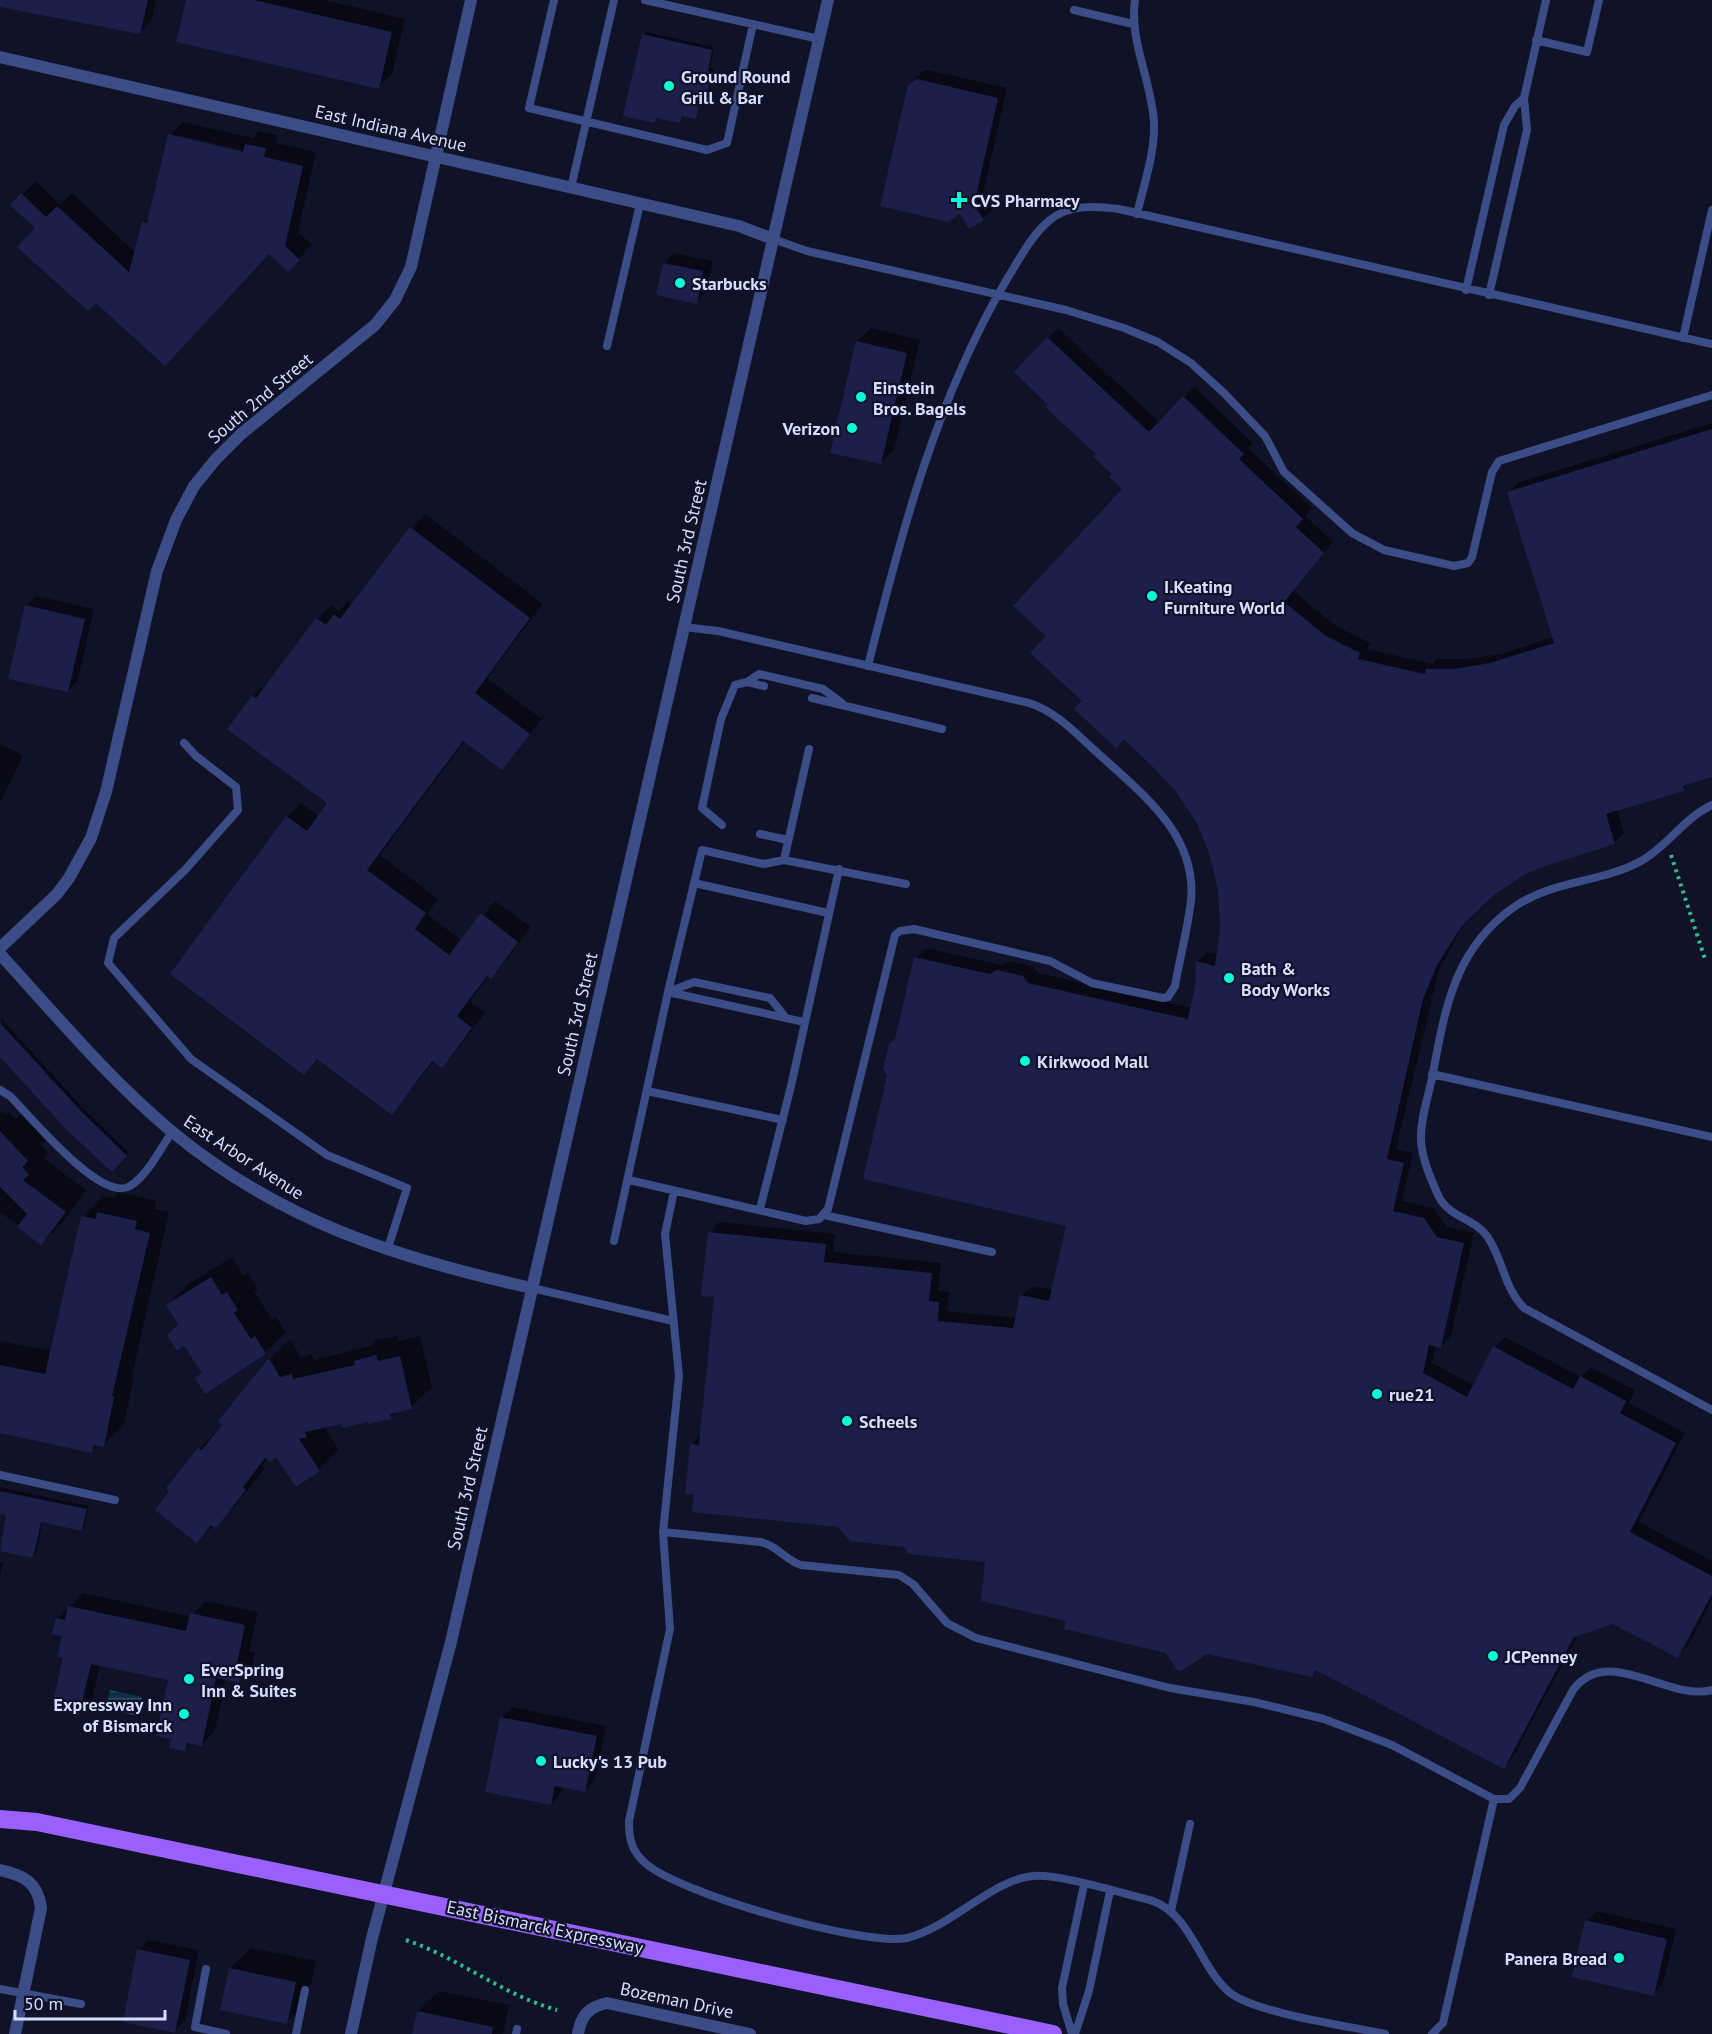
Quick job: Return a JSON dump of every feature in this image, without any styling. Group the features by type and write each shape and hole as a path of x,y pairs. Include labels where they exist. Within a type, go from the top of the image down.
{"main road":[{"name":"East Bismarck Expressway","path":"0,1806 36,1822"},
{"name":"East Bismarck Expressway","path":"0,1818 36,1822 385,1893 1053,2034"}],"street":[{"name":"South 2nd Street","path":"0,948 57,894 75,868 90,838 106,792 157,571 185,502 205,472 227,446 375,325 395,300 411,267 471,0"},
{"name":"South 3rd Street","path":"351,2034 385,1893 451,1642 828,0"},
{"name":"East Indiana Avenue","path":"0,57 738,226 773,239"},
{"name":"East Arbor Avenue","path":"0,954 94,1058 172,1132 266,1196 321,1225 387,1251 454,1271 532,1288"},
{"path":"0,1870 18,1874 35,1887 41,1908 15,2034"},
{"name":"Bozeman Drive","path":"578,2034 580,2022 586,2012 596,2005 607,2003 724,2031 750,2034"}],"lane":[{"path":"554,0 529,108 707,150 727,143 753,24"},
{"path":"571,188 614,0"},
{"path":"645,0 819,39"},
{"path":"1135,0 1133,24 1154,123 1151,151 1137,214"},
{"path":"1489,295 1527,130 1524,98 1546,0"},
{"path":"1536,40 1587,52 1599,0"},
{"path":"1074,10 1133,24"},
{"path":"1466,290 1504,125 1515,106 1524,98"},
{"path":"607,346 640,204"},
{"path":"868,666 890,580 937,428 960,369 998,294 1041,229 1051,219 1076,208 1091,207 1137,214 1712,344"},
{"path":"1683,338 1712,210"},
{"path":"773,239 807,251 998,294 1112,324 1175,352 1224,393 1259,428 1271,444 1284,472 1340,525 1384,550 1454,566 1468,563 1472,558 1492,472 1504,458 1712,395"},
{"path":"628,1180 806,1221 819,1219 824,1215 895,935 900,931 914,929 1050,961 1092,983 1162,998 1168,997 1175,986 1191,899 1187,859 1167,820 1137,789 1051,712 1029,703 718,631 684,627"},
{"path":"722,825 702,808 721,719 735,685 747,682 759,674 824,689 844,705"},
{"path":"747,682 764,686"},
{"path":"812,698 942,729"},
{"path":"184,743 196,756 236,787 238,810 185,870 114,938 108,963 191,1059 327,1155 408,1188 387,1251"},
{"path":"784,860 809,749"},
{"path":"1712,805 1693,816 1666,843 1640,862 1564,884 1530,897 1497,922 1470,952 1452,985 1421,1131 1426,1164 1443,1204 1486,1235 1515,1299 1536,1316 1712,1410"},
{"path":"760,834 788,840"},
{"path":"614,1241 668,992 702,849 764,864 784,860 906,884"},
{"path":"760,1209 783,1120 839,869"},
{"path":"693,883 828,913"},
{"path":"668,992 694,982 770,998 786,1018"},
{"path":"668,992 804,1022"},
{"path":"1432,1074 1712,1137"},
{"path":"0,1090 10,1096 91,1177 116,1189 128,1188 138,1180 172,1132"},
{"path":"647,1091 783,1120"},
{"path":"674,1191 665,1234 679,1376 663,1532 670,1629 629,1821 631,1844 646,1864 665,1876 735,1904 882,1939 919,1934 1022,1878 1044,1876 1084,1885 1153,1901 1171,1911 1222,1985 1240,2000 1385,2034"},
{"path":"824,1215 992,1252"},
{"path":"532,1288 673,1321"},
{"path":"0,1475 115,1500"},
{"path":"663,1532 768,1544 788,1559 801,1565 899,1575 913,1584 947,1623 976,1638 1170,1688 1254,1702 1324,1719 1382,1741 1494,1799 1509,1798 1520,1788 1579,1682 1593,1672 1612,1671 1695,1691 1712,1690"},
{"path":"1432,2034 1443,2023 1494,1799"},
{"path":"1171,1911 1190,1824"},
{"path":"1074,2034 1063,2004 1062,1988 1084,1885"},
{"path":"1074,2034 1089,1991 1110,1891"},
{"path":"206,1969 195,2027 226,2034"},
{"path":"0,1989 81,2004"},
{"path":"296,2034 305,1990"}],"path":[{"path":"1666,843 1705,959"},
{"path":"406,1940 436,1950 534,2004 557,2010"}],"water":[{"path":"110,1690 142,1697 138,1716 106,1709"}],"building":[{"path":"0,0 148,0 140,34 0,7"},
{"path":"186,0 254,0 392,32 379,89 176,42"},
{"name":"Ground Round Grill & Bar","path":"642,34 712,50 708,71 712,72 706,101 700,100 696,119 682,116 680,123 656,118 655,123 623,116"},
{"name":"CVS Pharmacy","path":"917,79 998,98 974,205 984,220 969,229 960,214 948,222 880,206 908,85"},
{"path":"168,134 243,152 245,144 266,148 264,157 303,166 285,246 300,260 288,272 269,254 165,366 96,303 88,311 17,247 35,228 10,205 21,193 46,217 57,206 129,272 142,222 147,223"},
{"name":"Starbucks","path":"663,263 703,271 697,304 656,295"},
{"name":"Kirkwood Mall","path":"1047,337 1149,432 1183,396 1244,454 1239,459 1303,519 1296,527 1324,553 1284,602 1326,636 1360,653 1358,659 1425,674 1426,669 1454,669 1490,663 1554,643 1507,492 1712,429 1712,777 1683,786 1684,791 1606,814 1615,844 1524,875 1490,898 1462,926 1437,965 1423,999 1387,1159 1404,1163 1393,1211 1424,1218 1437,1237 1464,1243 1441,1348 1429,1345 1423,1373 1467,1397 1493,1346 1573,1389 1580,1376 1626,1401 1620,1413 1676,1443 1630,1532 1712,1576 1712,1594 1678,1658 1613,1624 1574,1637 1504,1769 1316,1670 1312,1677 1207,1654 1181,1671 1176,1669 1166,1653 1064,1629 1066,1621 981,1601 985,1562 909,1554 904,1547 850,1541 838,1527 692,1512 694,1494 685,1494 690,1444 699,1445 714,1297 701,1296 708,1232 826,1244 824,1262 932,1273 929,1301 939,1302 938,1321 1013,1328 1020,1295 1049,1301 1066,1226 863,1179 887,1076 883,1069 889,1044 895,1039 914,957 990,974 997,970 1023,976 1028,983 1188,1019 1195,986 1196,961 1215,966 1220,926 1218,890 1210,856 1197,823 1175,790 1124,739 1116,748 1074,709 1082,701 1030,653 1046,636 1013,606 1122,489 1109,477 1112,474 1093,457 1096,454 1046,408 1048,405 1014,372"},
{"path":"856,341 907,353 881,464 830,453"},
{"path":"410,527 530,618 475,693 530,734 502,770 463,741 367,870 426,913 415,929 449,955 481,913 518,942 491,979 487,976 457,1016 472,1028 442,1068 432,1061 392,1115 317,1059 304,1075 170,974 286,816 307,831 327,803 227,729 252,696 256,698 316,618 326,625 334,614 340,619"},
{"path":"25,605 85,619 68,692 8,679"},
{"path":"0,1023 81,1111 127,1156 112,1172 66,1129 0,1057"},
{"path":"0,1131 28,1161 22,1167 29,1175 23,1180 66,1212 41,1245 17,1227 27,1214 0,1187"},
{"path":"97,1212 137,1221 135,1229 150,1233 112,1396 114,1397 104,1447 94,1445 92,1453 0,1433 0,1365 45,1374 81,1216 96,1219"},
{"path":"211,1277 222,1295 227,1292 238,1310 234,1313 251,1339 255,1336 266,1354 205,1394 195,1378 202,1373 184,1346 177,1351 167,1335 178,1324 166,1305"},
{"path":"376,1355 378,1361 400,1356 412,1409 390,1414 391,1419 368,1424 368,1422 343,1428 342,1424 305,1432 307,1437 299,1439 320,1471 296,1487 276,1457 270,1462 265,1458 243,1487 246,1490 216,1528 211,1525 197,1543 155,1510 169,1491 166,1488 198,1448 202,1450 222,1425 218,1421 269,1358 280,1377 292,1374 293,1379 355,1365 354,1361"},
{"path":"0,1491 87,1509 82,1531 41,1522 33,1558 0,1551 6,1515 0,1514"},
{"name":"EverSpring Inn & Suites","path":"68,1606 186,1631 190,1613 245,1625 237,1664 242,1665 239,1683 216,1678 202,1746 187,1743 185,1751 169,1748 171,1739 156,1736 168,1680 91,1664 79,1715 51,1709 63,1658 57,1657 62,1636 52,1634 56,1618 65,1620"},
{"name":"Lucky's 13 Pub","path":"500,1717 597,1736 585,1792 555,1786 551,1805 485,1792"},
{"name":"Panera Bread","path":"1585,1920 1667,1939 1654,1996 1572,1977"},
{"path":"137,1949 190,1960 175,2033 123,2022"},
{"path":"229,1968 296,1982 287,2024 220,2010"},
{"path":"417,2011 493,2027 492,2034 412,2034"}],"place":[{"name":"Ground Round Grill & Bar","path":"669,86"},
{"name":"CVS Pharmacy","path":"959,200"},
{"name":"Starbucks","path":"680,283"},
{"name":"Einstein Bros. Bagels","path":"861,397"},
{"name":"Verizon","path":"852,428"},
{"name":"I.Keating Furniture World","path":"1152,596"},
{"name":"Bath & Body Works","path":"1229,978"},
{"name":"Kirkwood Mall","path":"1025,1061"},
{"name":"rue21","path":"1377,1394"},
{"name":"Scheels","path":"847,1421"},
{"name":"JCPenney","path":"1493,1656"},
{"name":"EverSpring Inn & Suites","path":"189,1679"},
{"name":"Expressway Inn of Bismarck","path":"184,1714"},
{"name":"Lucky's 13 Pub","path":"541,1761"},
{"name":"Panera Bread","path":"1619,1958"}]}
